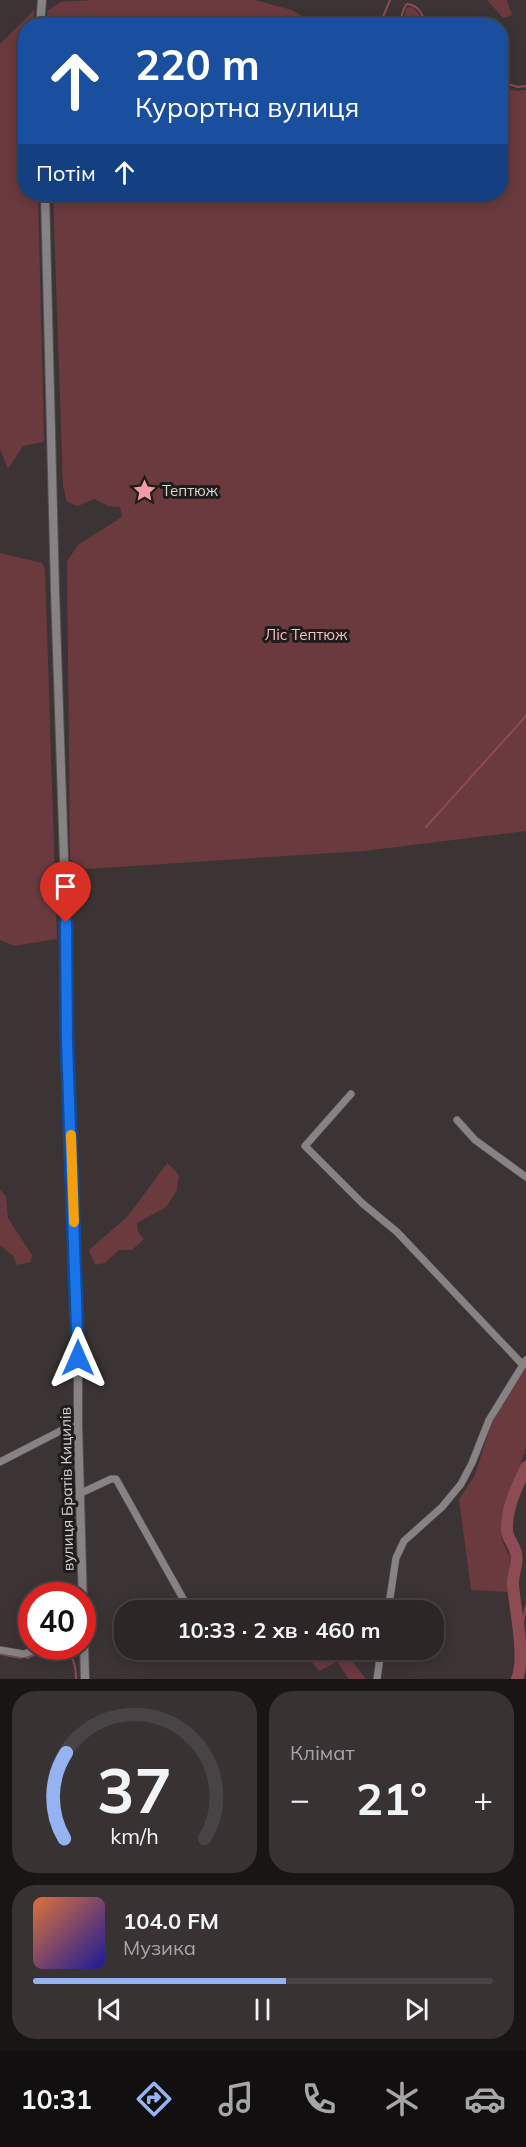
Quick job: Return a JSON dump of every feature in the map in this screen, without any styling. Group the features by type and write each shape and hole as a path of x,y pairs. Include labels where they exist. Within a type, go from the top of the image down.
{"street":[{"path":"41,18 42,0"},
{"name":"вулиця Братів Кицилів","path":"45,201 55,603 68,978 68,1062 78,1335 82,1582"},
{"path":"351,1094 305,1146 362,1203 397,1232 524,1362 489,1420 461,1484 442,1507 404,1541 396,1558 389,1600"},
{"path":"457,1120 475,1140 526,1177"},
{"path":"0,1462 66,1428 78,1425"},
{"path":"81,1493 111,1479 116,1479 184,1600"},
{"path":"0,1650 18,1653"},
{"name":"вулиця Братів Кицилів","path":"84,1660 85,1679"},
{"path":"377,1679 380,1660"}],"green space":[{"path":"255,0 292,10 305,18 48,18 47,11 61,2"},
{"path":"487,0 507,0 512,15 503,18"},
{"path":"413,7 421,18 404,18 406,8"},
{"path":"34,10 34,18 26,18"},
{"path":"18,26 18,201 38,201 44,442 23,446 8,469 0,449 0,44"},
{"name":"Ліс Тептюж","path":"508,89 526,90 526,831 364,851 86,869 70,860 67,561 78,545 122,517 120,507 108,506 94,499 78,506 67,502 63,486 53,201 508,201"},
{"path":"0,553 42,563 45,570 57,939 14,946 0,940"},
{"path":"167,1163 179,1176 177,1190 166,1207 137,1223 138,1232 144,1239 132,1250 119,1250 105,1263 95,1265 89,1250 128,1216"},
{"path":"0,1189 6,1197 8,1218 32,1255 31,1262 17,1265 13,1256 0,1245"},
{"path":"526,1366 526,1448 501,1517 502,1541 510,1557 508,1592 471,1590 459,1499 474,1477 497,1407"},
{"path":"310,1660 340,1660 319,1671"},
{"path":"351,1660 366,1679 349,1679 338,1663"}],"waterway":[{"path":"383,18 390,0"},
{"path":"402,18 407,4 415,6 423,18"},
{"path":"508,84 518,87 526,86"},
{"path":"426,827 526,716"},
{"path":"517,1679 520,1646 513,1581 517,1557 508,1534 507,1524 511,1502 526,1467"},
{"path":"522,1627 526,1606"},
{"path":"0,1654 18,1657"},
{"path":"73,1660 76,1679"}],"slow traffic":[{"path":"71,1135 74,1222"}],"place":[{"name":"Тептюж","path":"144,491"}],"route":[{"path":"66,923 67,1043 78,1358"}]}
